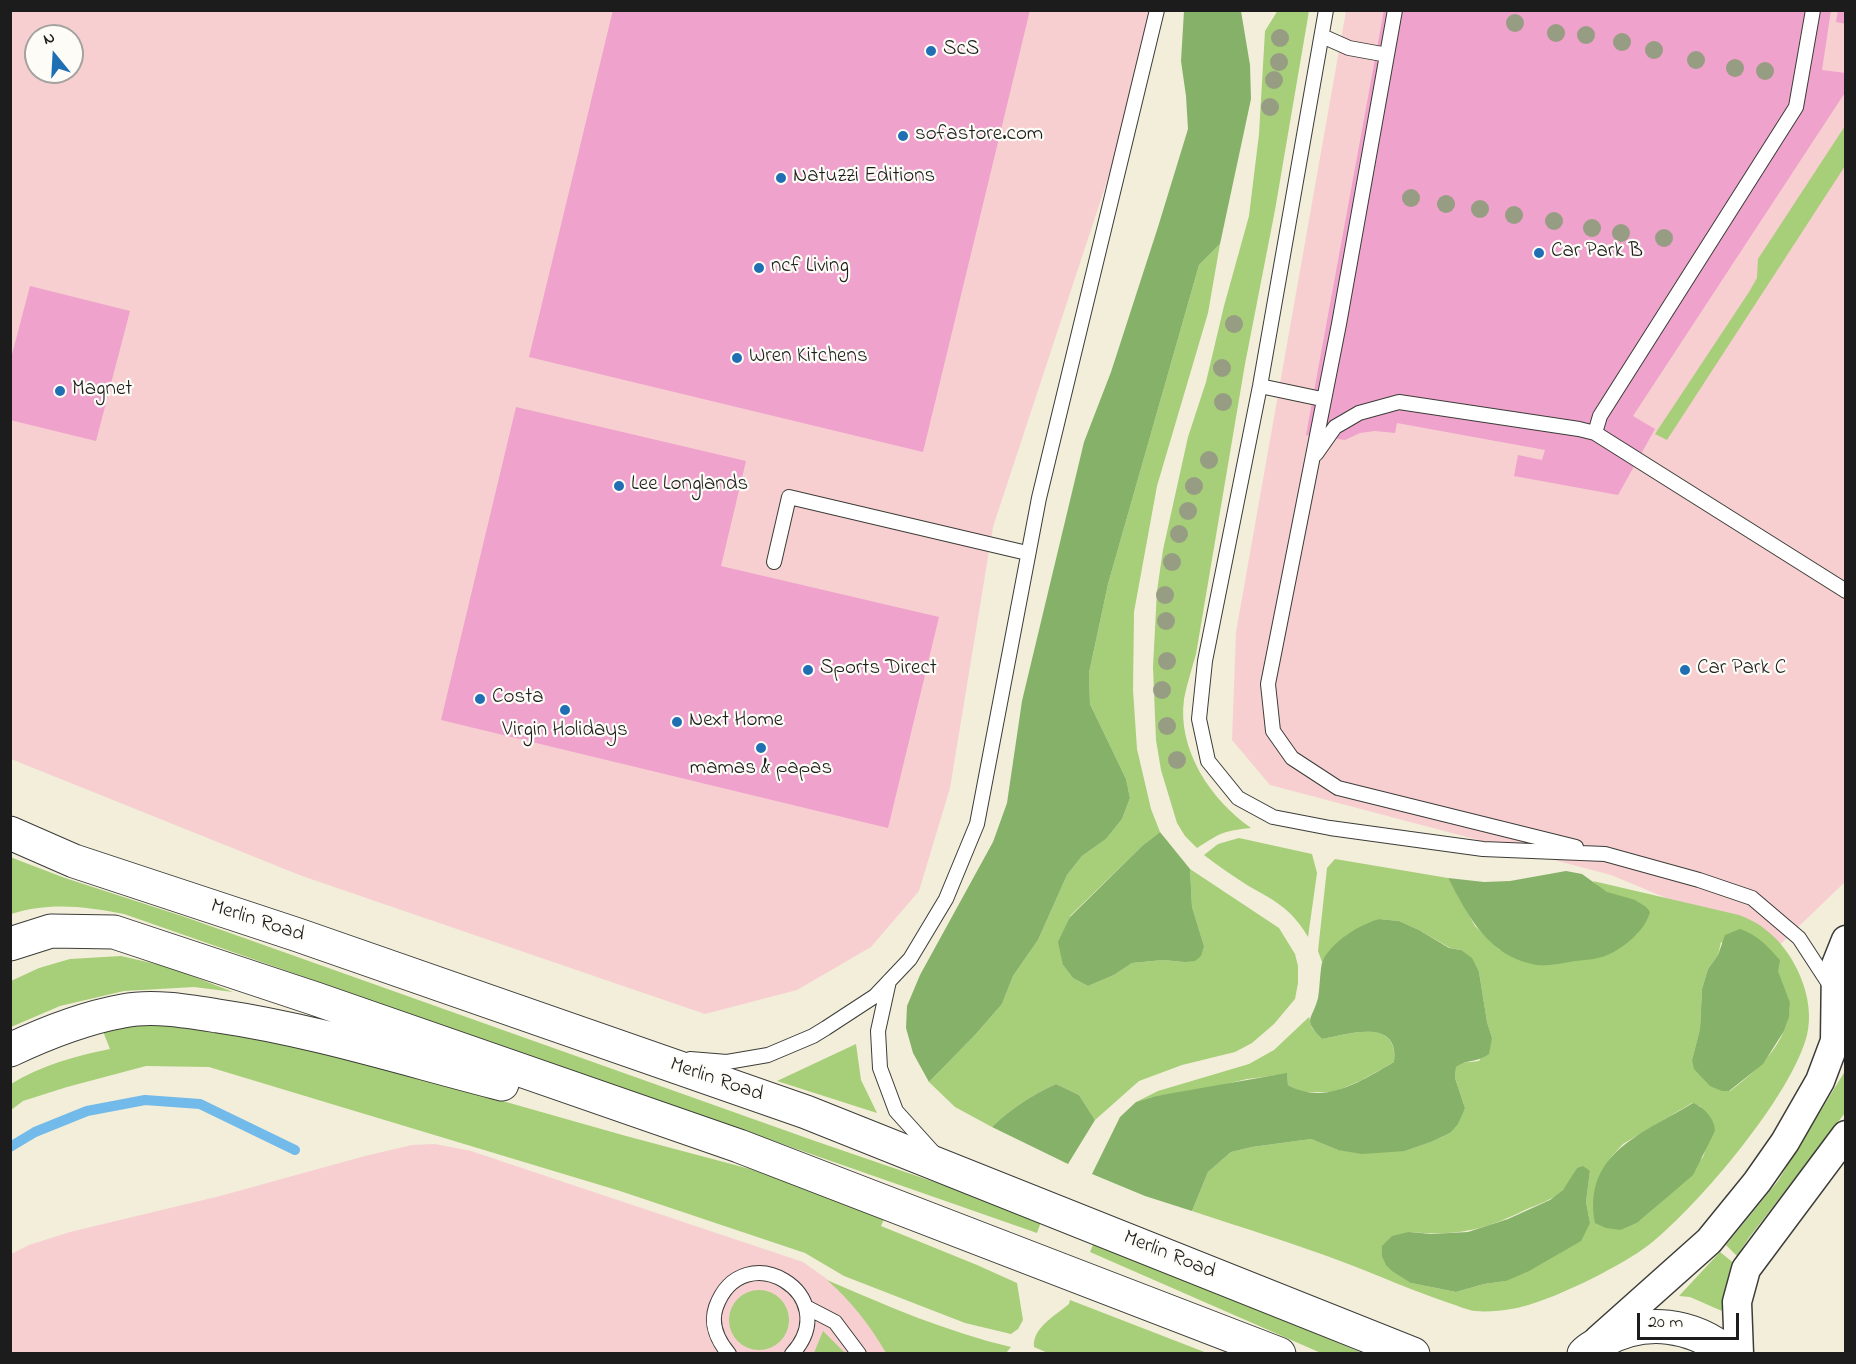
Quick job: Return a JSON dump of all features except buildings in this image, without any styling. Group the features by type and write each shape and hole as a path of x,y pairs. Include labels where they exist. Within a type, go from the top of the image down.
{"street":[{"name":"Merlin Road","path":"10,833 74,861 298,935 806,1112 1413,1353"},
{"path":"10,944 51,931 114,932 316,999 739,1146 1279,1353"},
{"path":"1586,1352 1709,1241 1757,1182 1785,1142 1820,1082 1835,1041 1840,996 1836,965 1845,939"},
{"path":"10,1050 38,1036 124,1011 175,1010 269,1023 739,1146"},
{"path":"1739,1353 1737,1302 1746,1269 1845,1135"},
{"path":"1586,1352 1617,1333 1649,1325 1683,1328 1714,1341 1729,1353"}],"lane":[{"path":"646,1056 727,1062 768,1055 819,1032 874,996 889,981 910,959 946,899 977,824 1009,664 1027,553 1157,10"},
{"path":"1326,10 1260,386 1205,661 1199,719 1208,761 1238,798 1273,817 1330,828 1483,849 1605,854"},
{"path":"1395,10 1339,324 1268,684 1273,731 1292,758 1338,788 1605,854 1699,880 1752,898 1800,938 1840,996"},
{"path":"1596,433 1599,416 1796,106 1813,10"},
{"path":"1322,36 1349,48 1382,54"},
{"path":"1260,386 1317,398"},
{"path":"1313,458 1335,427 1359,413 1399,402 1596,433 1845,591"},
{"path":"774,562 789,497 1027,553"},
{"path":"889,981 878,1032 880,1068 896,1111 928,1148 960,1173"},
{"path":"729,1353 719,1340 714,1326 715,1312 728,1286 741,1277 755,1273 768,1273 781,1277 792,1284 801,1295 808,1320 800,1346 792,1353"},
{"path":"806,1307 835,1322 859,1353"}],"shaded area":[{"path":"10,11 1163,11 993,527 950,788 919,891 871,947 797,990 705,1014 302,876 11,759"},
{"path":"1346,11 1845,11 1845,882 1767,957 1719,920 1611,875 1270,785 1232,740 1236,632"},
{"path":"435,1144 471,1151 803,1262 827,1279 846,1297 872,1329 886,1353 11,1354 11,1254 29,1245 70,1232 220,1196 365,1156 412,1145"}],"green space":[{"path":"1278,10 1309,11 1275,210 1245,364 1196,654 1184,699 1183,718 1186,737 1200,772 1223,803 1251,828 1222,834 1197,848 1185,836 1177,823 1161,770 1156,740 1153,667 1157,591 1163,550 1188,437 1206,382 1249,216 1259,134 1265,31"},
{"path":"1184,11 1241,11 1250,65 1251,99 1220,244 1199,265 1108,584 1089,673 1090,704 1126,779 1130,798 1122,819 1106,839 1082,856 1067,875 1038,940 1013,976 1002,1004 929,1082 913,1053 906,1028 907,1006 920,975 993,842 1007,803 1022,701 1084,442 1111,372 1188,129 1181,61"},
{"path":"1845,126 1845,166 1667,440 1655,434 1749,292 1757,278 1758,259"},
{"path":"1220,244 1208,313 1157,486 1134,612 1133,690 1137,749 1151,809 1160,832 1142,846 1070,916 1063,965 1073,978 1088,986 1114,975 1132,963 1163,960 1184,962 1204,946 1192,907 1190,869 1279,928 1295,954 1298,966 1295,999 1274,1024 1252,1043 1235,1052 1182,1065 1139,1081 1095,1120 1079,1095 1056,1084 1022,1103 992,1127 955,1107 929,1082 1002,1004 1013,976 1038,940 1067,875 1082,856 1106,839 1122,819 1130,798 1126,779 1090,704 1089,673 1108,584 1199,265"},
{"path":"1160,832 1190,869 1192,907 1204,946 1201,956 1195,961 1163,960 1132,963 1114,975 1088,986 1073,978 1063,965 1058,942 1070,917 1142,846"},
{"path":"1239,838 1312,854 1317,873 1308,937 1302,927 1282,906 1204,855 1218,844"},
{"path":"10,857 1042,1219 1037,1233 124,914 67,906 25,910 11,914"},
{"path":"1335,859 1448,878 1475,926 1500,950 1604,956 1621,947 1638,933 1607,892 1600,889 1593,881 1739,915 1760,925 1776,939 1794,963 1801,977 1806,992 1809,1021 1807,1035 1798,1060 1764,1117 1741,1147 1717,1177 1670,1226 1650,1244 1603,1273 1526,1306 1493,1311 1468,1310 1324,1255 1192,1211 1208,1172 1231,1152 1311,1139 1338,1150 1405,1151 1450,1133 1465,1108 1455,1078 1456,1067 1461,1063 1479,1061 1492,1038 1487,1022 1479,972 1461,950 1450,948 1399,921 1379,919 1337,943 1322,962 1318,951 1327,868","holes":["1721,942 1790,1003 1788,1017 1778,1042 1761,1064 1730,1091 1692,1060 1700,1029 1702,989 1708,969 1718,955","1692,1103 1700,1106 1715,1131 1703,1157 1660,1203 1637,1223 1621,1230 1601,1173 1623,1144","1577,1168 1590,1171 1586,1202 1590,1223 1506,1281 1456,1292 1411,1283 1409,1232 1455,1232 1495,1223 1553,1197 1564,1189"]},
{"path":"1566,871 1582,874 1607,892 1635,900 1646,907 1650,912 1643,926 1626,944 1605,956 1553,965 1532,964 1507,955 1490,942 1458,898 1448,878 1484,882 1510,881"},
{"path":"1379,919 1399,921 1449,948 1461,950 1472,958 1479,972 1487,1022 1492,1038 1489,1054 1456,1067 1455,1078 1465,1108 1458,1124 1450,1133 1405,1151 1362,1154 1338,1150 1311,1139 1231,1152 1208,1172 1192,1211 1145,1196 1092,1174 1120,1117 1136,1102 1156,1096 1287,1073 1288,1085 1302,1091 1329,1092 1369,1077 1394,1062 1394,1048 1389,1039 1381,1034 1358,1032 1322,1039 1310,1023 1318,998 1322,963 1327,953 1347,935"},
{"path":"1740,929 1757,938 1780,960 1778,971 1790,1003 1789,1017 1784,1031 1763,1064 1729,1091 1722,1091 1710,1086 1694,1069 1692,1060 1700,1029 1702,989 1708,969 1718,955 1725,935"},
{"path":"121,956 169,967 233,992 194,987 124,991 60,1006 11,1027 11,981 39,968 70,959"},
{"path":"1309,1017 1312,1028 1322,1039 1358,1032 1381,1034 1389,1039 1393,1048 1394,1062 1334,1092 1301,1092 1288,1085 1287,1074 1247,1079 1201,1090 1156,1096 1136,1102 1158,1091 1249,1064 1274,1050"},
{"path":"163,1022 212,1023 750,1169 885,1217 881,1226 1017,1283 1023,1320 1018,1329 1011,1334 965,1323 844,1276 805,1253 620,1191 209,1067 146,1066 23,1101 11,1110 11,1084 59,1062 110,1049 102,1029"},
{"path":"856,1044 861,1080 877,1113 777,1081"},
{"path":"1845,1071 1845,1113 1737,1256 1726,1245 1778,1181"},
{"path":"1056,1084 1079,1095 1095,1120 1068,1164 992,1127 1022,1103"},
{"path":"1693,1103 1708,1114 1715,1131 1693,1175 1637,1223 1621,1230 1606,1228 1595,1223 1593,1199 1598,1179 1607,1162 1637,1136"},
{"path":"1583,1166 1590,1171 1586,1202 1590,1223 1581,1241 1529,1271 1506,1281 1456,1292 1411,1283 1386,1265 1382,1256 1382,1246 1392,1236 1409,1232 1431,1234 1468,1232 1508,1219 1550,1200 1563,1190 1577,1168"},
{"path":"1095,1240 1362,1353 1321,1353 1090,1252"},
{"path":"1720,1252 1735,1264 1722,1311 1690,1297 1679,1296"},
{"path":"827,1280 940,1326 1011,1347 1006,1353 886,1353 860,1314"},
{"path":"759,1290 780,1299 789,1320 780,1341 759,1350 738,1341 729,1320 738,1299"},
{"path":"1070,1300 1207,1353 1050,1354 1034,1347 1034,1340 1041,1328 1069,1304"},
{"path":"823,1331 845,1353 814,1353"}],"waterway":[{"path":"10,1147 35,1132 87,1111 145,1100 200,1104 295,1150"}],"place":[{"name":"ScS","path":"931,51"},
{"name":"sofastore.com","path":"903,136"},
{"name":"Natuzzi Editions","path":"781,178"},
{"name":"Car Park B","path":"1539,253"},
{"name":"ncf Living","path":"759,268"},
{"name":"Wren Kitchens","path":"737,358"},
{"name":"Magnet","path":"60,391"},
{"name":"Lee Longlands","path":"619,486"},
{"name":"Sports Direct","path":"808,670"},
{"name":"Car Park C","path":"1685,670"},
{"name":"Costa","path":"480,699"},
{"name":"Virgin Holidays","path":"565,710"},
{"name":"Next Home","path":"677,722"},
{"name":"mamas & papas","path":"761,748"}]}
